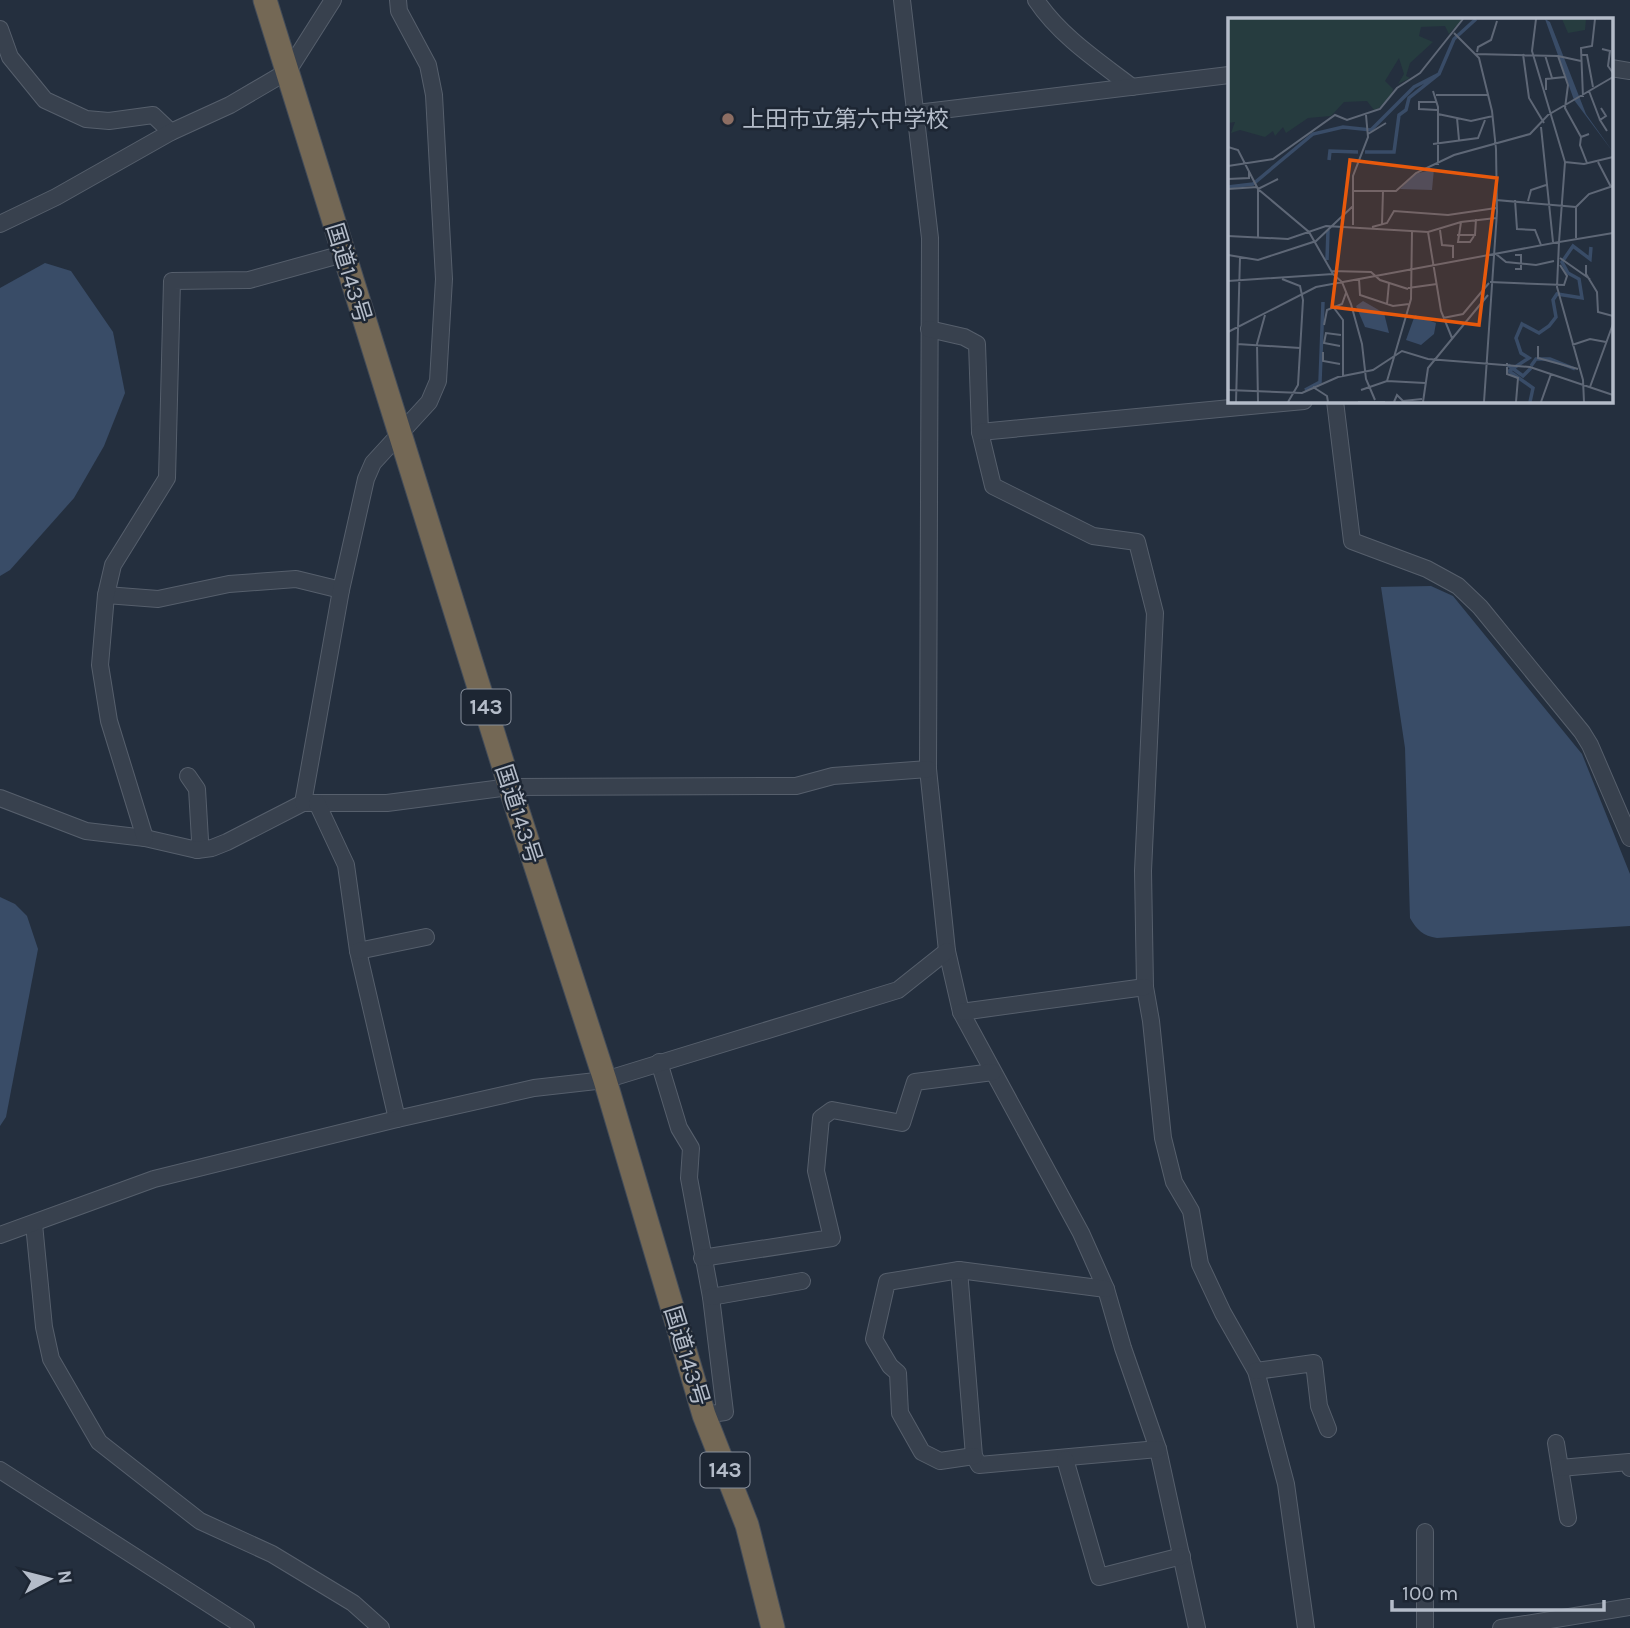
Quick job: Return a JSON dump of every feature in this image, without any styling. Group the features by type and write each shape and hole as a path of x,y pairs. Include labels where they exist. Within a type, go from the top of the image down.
{"highway":[{"name":"国道143号","path":"265,0 510,787 605,1080 704,1415 747,1525 773,1628"}],"street":[{"path":"0,224 56,197 172,132 230,105 288,71 333,0"},
{"path":"397,1119 358,951 346,866 310,803 341,590 366,479 373,463 429,402 438,381 444,279 434,95 428,65 399,11 398,0"},
{"path":"902,0 930,238 928,769 947,951 961,1012 1081,1233 1106,1289 1157,1449 1197,1628"},
{"path":"1036,0 1072,40 1132,87"},
{"path":"0,29 10,57 45,100 86,119 109,121 153,115 172,132"},
{"path":"1612,68 1630,71"},
{"path":"917,113 1228,75"},
{"path":"145,838 109,721 100,665 106,595 113,565 167,478 172,281 249,281 343,254"},
{"path":"929,329 964,337 976,344 979,432 993,486 1093,536 1137,542 1155,613 1143,871 1145,987 1163,1138 1174,1182 1191,1211 1200,1264 1223,1313 1256,1371 1286,1484 1306,1628"},
{"path":"979,432 1294,402"},
{"path":"1335,402 1352,541 1427,569 1458,586 1480,607 1582,732 1630,838"},
{"path":"106,595 159,599 229,584 296,579 341,590"},
{"path":"0,798 86,831 145,838 197,850 227,842 310,803 387,803 510,787 796,786 833,776 928,769"},
{"path":"188,776 197,789 200,840 197,850"},
{"path":"358,951 426,936"},
{"path":"0,1235 154,1179 534,1088 605,1080 898,990 947,951"},
{"path":"961,1012 1145,987"},
{"path":"659,1062 679,1128 691,1148 689,1178 711,1297 725,1412 704,1415"},
{"path":"702,1258 832,1238 816,1171 821,1118 832,1110 902,1123 915,1082 993,1072"},
{"path":"34,1224 44,1326 51,1359 99,1442 200,1521 272,1554 353,1603 381,1628"},
{"path":"974,1456 940,1461 922,1452 900,1413 898,1373 890,1366 874,1339 887,1282 958,1270 1106,1289"},
{"path":"958,1270 974,1456 979,1465 1157,1449"},
{"path":"711,1297 802,1281"},
{"path":"1256,1371 1314,1363 1319,1406 1328,1429"},
{"path":"1556,1443 1568,1518"},
{"path":"1065,1459 1098,1577 1182,1556"},
{"path":"1560,1468 1629,1462 1630,1468"},
{"path":"0,1470 246,1628"},
{"path":"1425,1532 1425,1628"},
{"path":"1501,1628 1630,1607"}],"water":[{"path":"45,263 71,271 113,332 125,393 104,446 74,498 10,570 0,576 0,288"},
{"path":"1431,586 1453,596 1582,754 1630,874 1630,926 1437,938 1421,932 1410,918 1405,748 1381,587"},
{"path":"0,897 15,904 27,916 38,949 6,1117 0,1126"}],"place":[{"name":"上田市立第六中学校","path":"728,119"}]}
